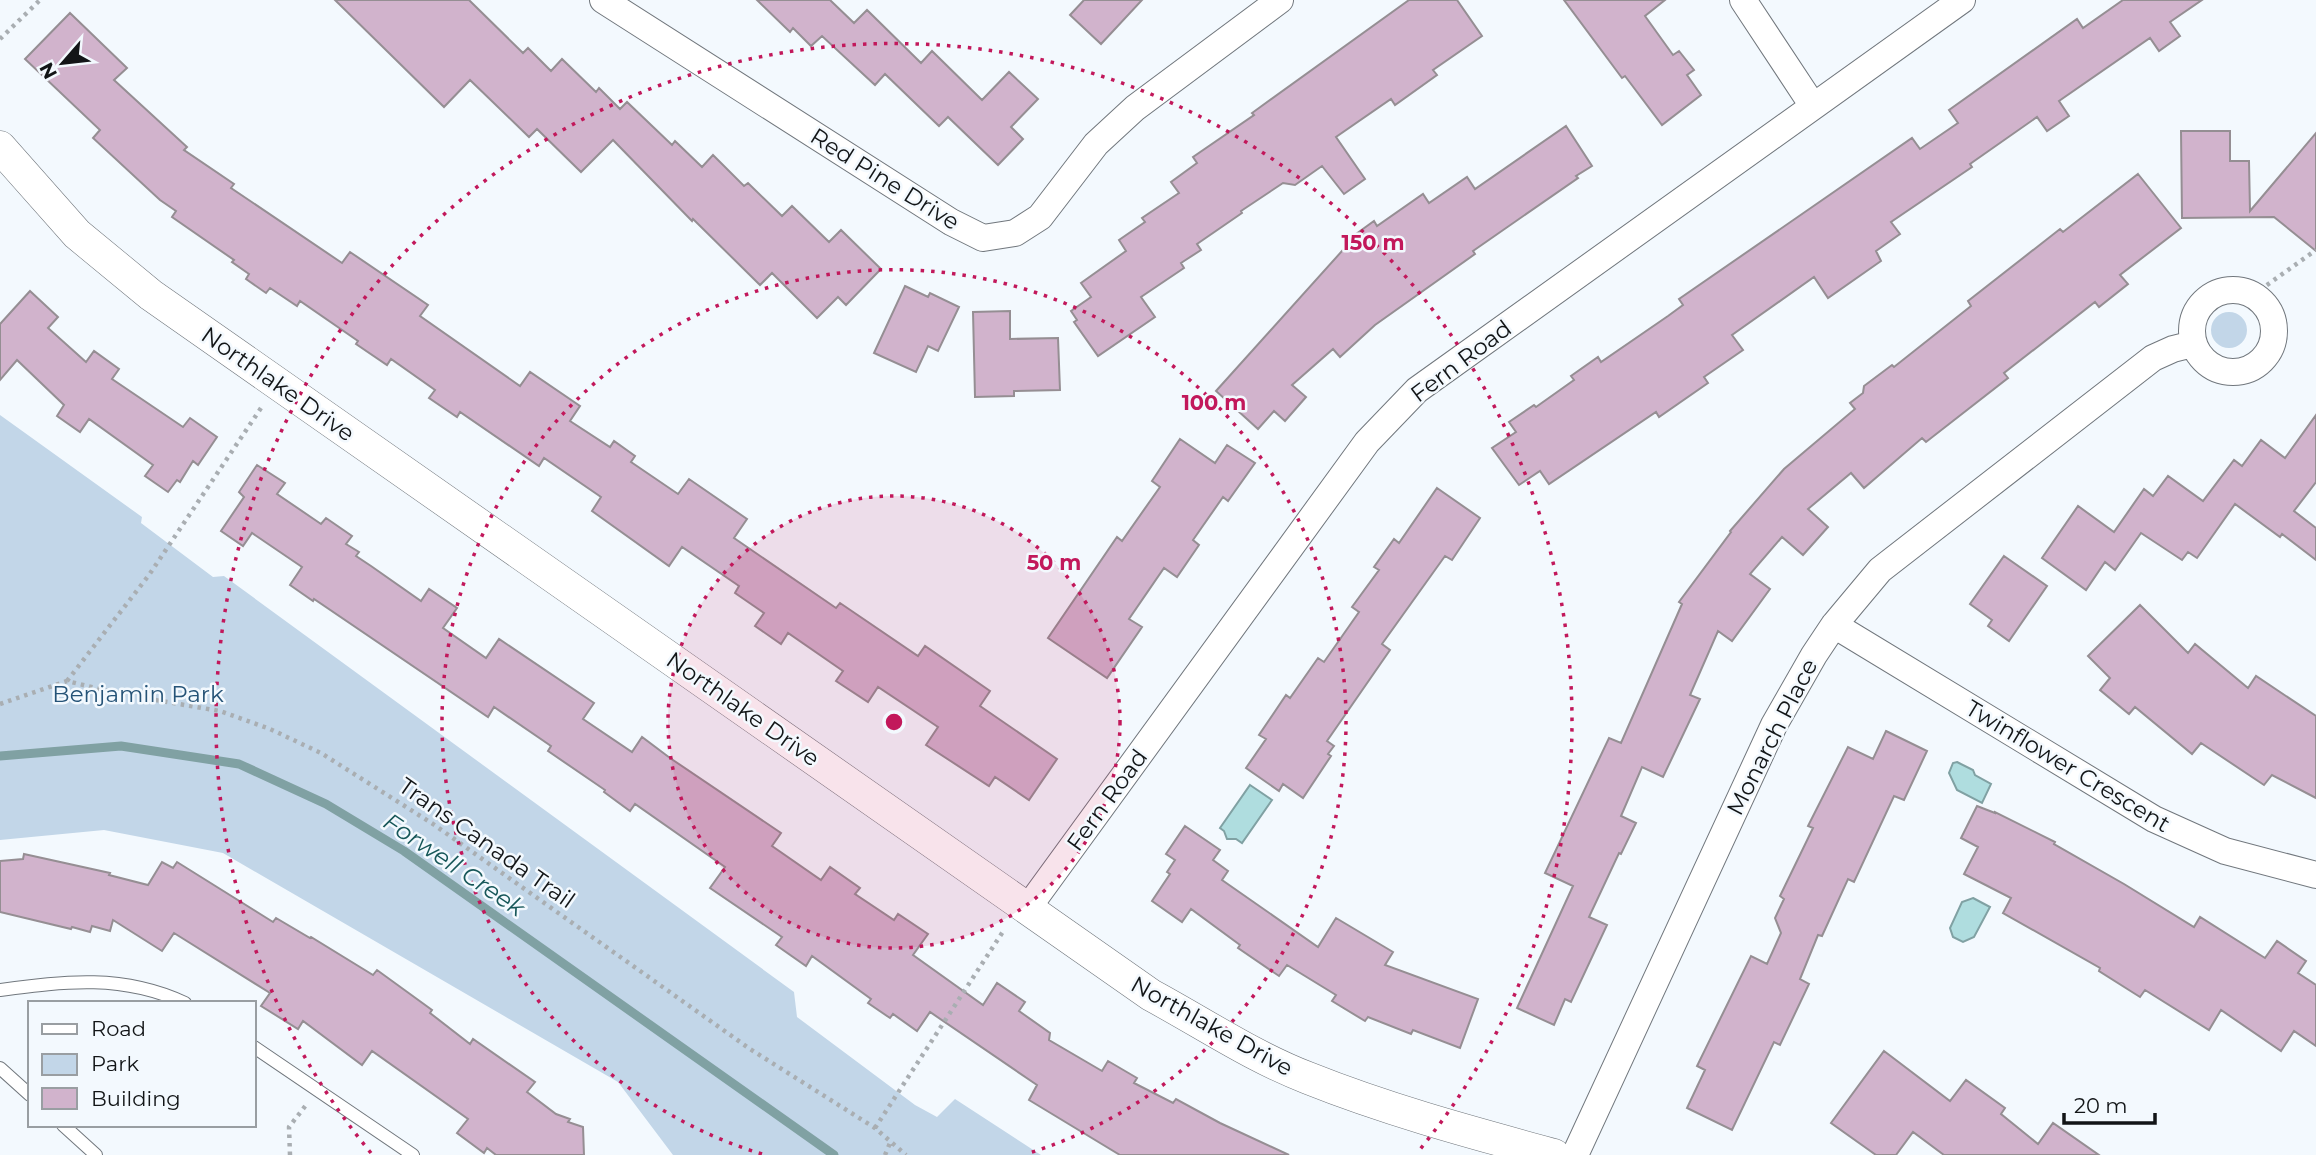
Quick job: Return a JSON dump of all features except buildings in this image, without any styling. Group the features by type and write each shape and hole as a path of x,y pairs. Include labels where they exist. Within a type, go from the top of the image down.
{"street":[{"name":"Red Pine Drive","path":"603,0 951,222 983,238 1015,233 1040,217 1096,144 1135,108 1251,9 1280,0"},
{"path":"1742,0 1813,106"},
{"name":"Fern Road","path":"1024,906 1367,442 1409,398 1962,0"},
{"name":"Northlake Drive","path":"0,147 77,234 143,289 1151,995 1274,1063 1378,1105 1554,1155"},
{"path":"2225,290 2239,290 2253,295 2264,303 2271,314 2274,328 2268,354 2259,364 2235,373 2209,366 2199,356 2193,344 2191,330 2194,316 2201,304 2212,295 2225,290"},
{"name":"Monarch Place","path":"1575,1155 1774,724 1801,675 1835,625 1880,570 2028,453 2153,358 2193,344"},
{"name":"Twinflower Crescent","path":"1835,625 2154,819 2225,851 2316,875"}],"lane":[{"path":"0,989 96,981 135,985 180,1001"},
{"path":"256,1048 413,1155"},
{"path":"0,1068 28,1093"},
{"path":"65,1127 96,1155"}],"path":[{"path":"0,39 40,0"},
{"path":"2253,295 2316,250"},
{"path":"0,704 67,681 149,575 276,384"},
{"name":"Trans Canada Trail","path":"67,681 120,694 220,711 270,729 321,752 433,824 750,1049 875,1128 906,1155"},
{"path":"875,1128 1024,906"},
{"path":"290,1155 289,1127 317,1090"},
{"path":"885,1155 890,1143"}],"green space":[{"path":"2229,312 2242,317 2247,330 2242,343 2229,348 2216,343 2211,330 2216,317"},
{"name":"Benjamin Park","path":"0,415 142,517 141,523 213,577 224,576 794,992 797,1017 915,1105 937,1117 955,1099 1041,1155 673,1155 618,1082 223,853 104,830 0,840"}],"shaded area":[{"path":"1957,762 1991,784 1982,803 1957,790 1949,773 1953,763"},
{"path":"1250,785 1272,800 1242,843 1236,839 1227,839 1220,828"},
{"path":"1973,898 1990,907 1974,937 1963,942 1953,937 1950,928 1962,902"}],"waterway":[{"name":"Forwell Creek","path":"0,756 121,746 239,764 326,804 404,851 834,1155"}]}
